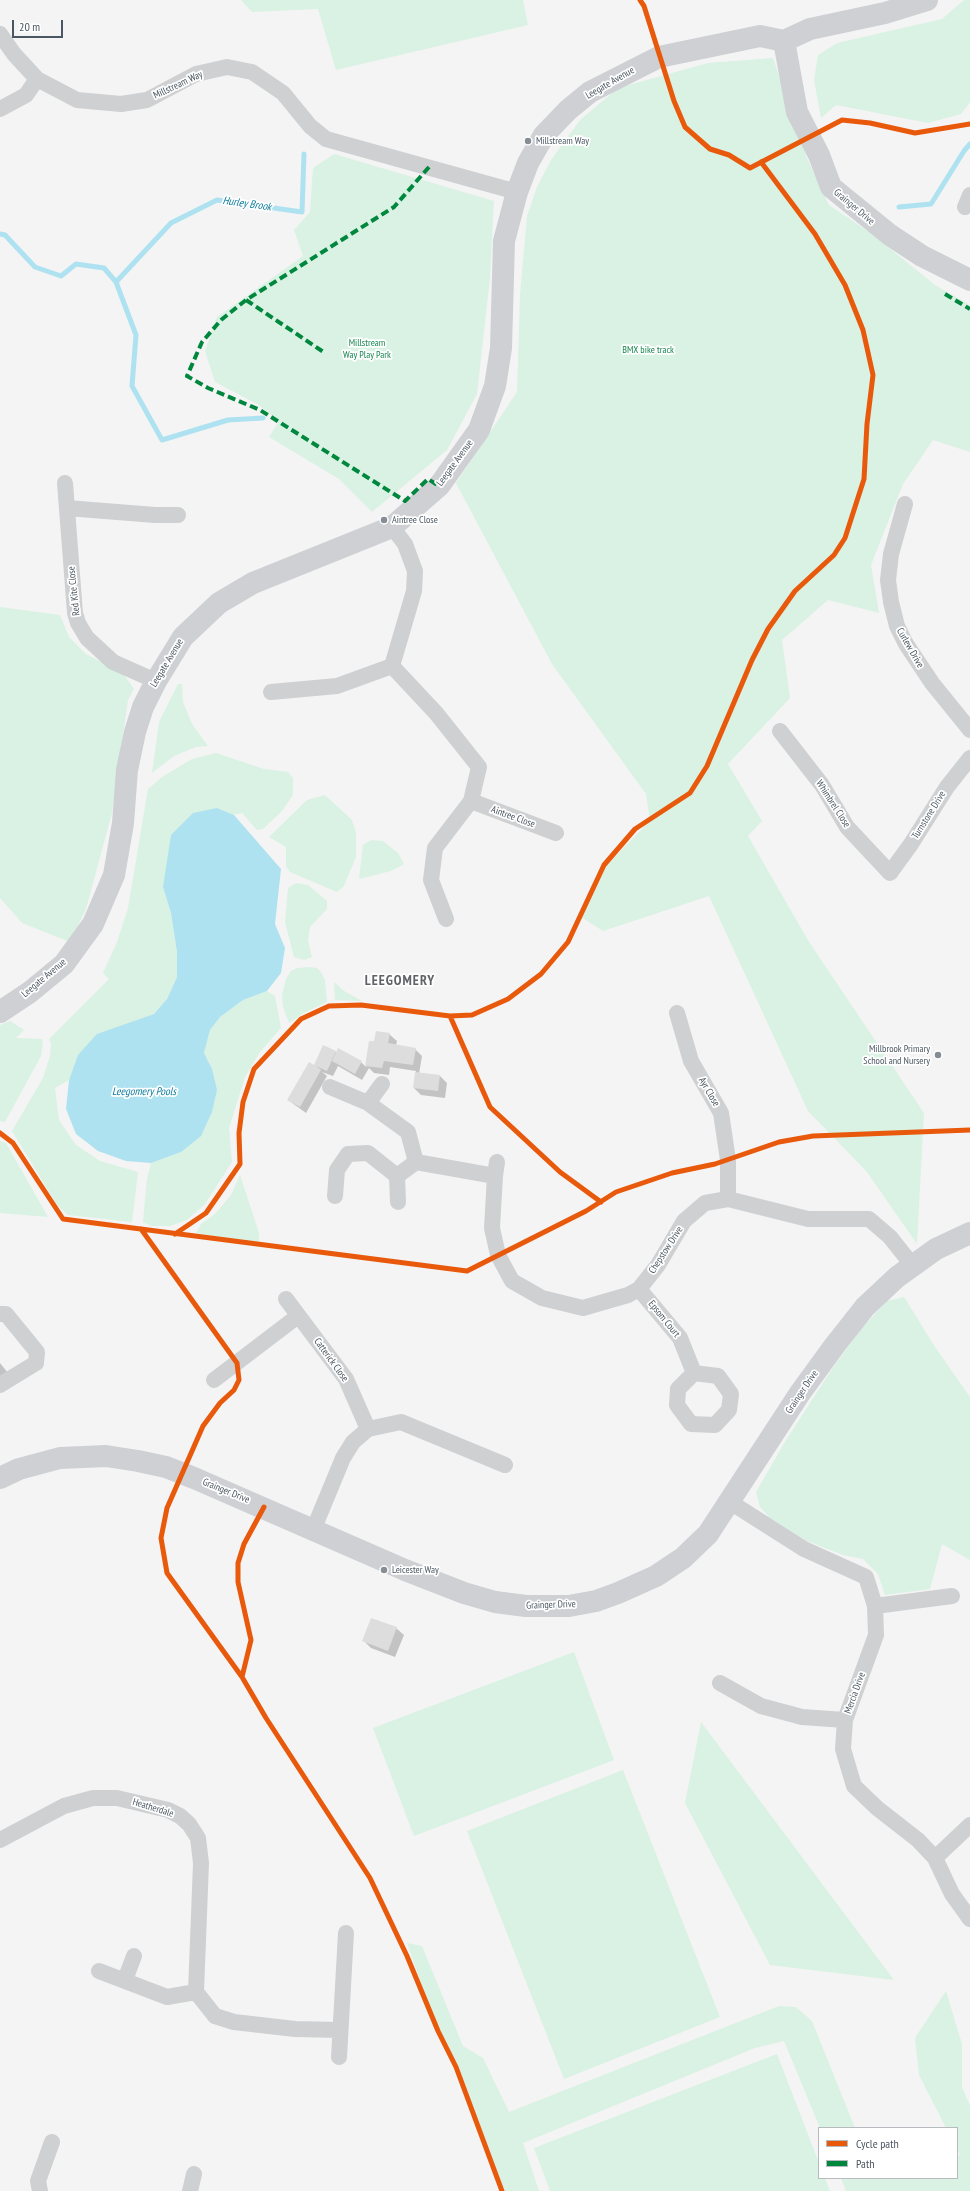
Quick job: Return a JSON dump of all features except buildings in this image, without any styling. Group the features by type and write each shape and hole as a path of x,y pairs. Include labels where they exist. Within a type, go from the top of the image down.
{"street":[{"path":"784,41 810,30 885,13 927,0"},
{"name":"Millstream Way","path":"0,34 14,54 37,79 77,100 121,104 147,100 196,74 227,67 252,72 283,93 310,126 326,138 517,192"},
{"name":"Leegate Avenue","path":"0,1012 30,992 64,964 93,924 114,875 123,823 129,763 139,720 156,680 183,637 219,603 253,583 392,527 439,486 479,430 495,386 501,348 504,241 517,192 528,163 544,135 568,110 590,92 659,57 760,36 784,41"},
{"name":"Grainger Drive","path":"784,41 797,112 819,155 830,187 890,235 922,256 970,280"},
{"path":"0,109 26,95 37,79"},
{"name":"Red Kite Close","path":"65,483 75,613 78,623 87,638 113,662 156,680"},
{"name":"Curlew Drive","path":"905,504 891,554 888,580 891,602 897,626 906,644 928,678 970,730"},
{"path":"67,508 155,515 178,515"},
{"path":"392,527 405,544 415,571 414,591 392,666"},
{"path":"271,692 337,686 392,666"},
{"path":"392,666 436,713 479,767 471,801 435,848 432,880 446,919"},
{"name":"Whimbrel Close","path":"780,731 822,784 847,826 890,873"},
{"name":"Turnstone Drive","path":"890,873 912,844 947,787 970,758"},
{"name":"Aintree Close","path":"471,801 556,833"},
{"name":"Ayr Close","path":"677,1013 691,1061 721,1113 728,1160 728,1199"},
{"path":"368,1103 382,1084"},
{"path":"330,1087 368,1103 408,1132 416,1162 397,1176"},
{"path":"335,1196 337,1170 348,1154 368,1153 397,1176 398,1202"},
{"name":"Chepstow Drive","path":"416,1162 496,1169 492,1228 498,1256 512,1280 542,1298 583,1308 628,1295 639,1289 658,1265 684,1221 705,1203 728,1199 808,1219 869,1219 890,1236 913,1266"},
{"name":"Grainger Drive","path":"0,1478 19,1469 60,1458 106,1456 166,1467 314,1528 405,1570 464,1593 495,1602 526,1606 569,1606 618,1593 656,1576 683,1558 708,1534 800,1393 835,1345 870,1302 897,1277 936,1249 970,1233"},
{"name":"Epsom Court","path":"639,1289 680,1338 694,1373"},
{"name":"Catterick Close","path":"286,1299 346,1378 368,1429"},
{"path":"0,1314 6,1314 37,1352 36,1363 0,1386"},
{"path":"214,1380 298,1316"},
{"path":"314,1528 344,1458 353,1442 368,1429 401,1422 505,1465"},
{"name":"Mercia Drive","path":"730,1502 804,1549 866,1578 875,1606 876,1635 846,1720 842,1749 854,1786 877,1808 918,1840 935,1858 952,1894 970,1919"},
{"path":"875,1606 952,1596"},
{"path":"720,1683 760,1706 802,1717 846,1720"},
{"name":"Heatherdale","path":"0,1840 64,1806 92,1798 117,1798 168,1810 180,1816 189,1824 198,1838 201,1863 196,1992"},
{"path":"935,1858 970,1825"},
{"path":"339,2057 346,1933"},
{"path":"125,1980 134,1956"},
{"path":"99,1971 167,1997 196,1992 215,2016 234,2022 295,2029 340,2030"},
{"path":"40,2191 38,2181 52,2142"},
{"path":"190,2191 194,2174"}],"green space":[{"path":"241,0 523,0 528,25 336,70 318,9 252,12"},
{"path":"964,0 970,0 970,102 961,114 928,123 836,105 821,118 814,80 818,55 837,43 942,19"},
{"name":"BMX bike track","path":"773,58 807,158 829,205 872,234 935,285 970,305 970,452 933,440 903,484 871,565 879,613 828,600 782,640 790,698 728,764 762,821 748,836 809,942 924,1113 917,1244 867,1172 808,1111 709,896 603,931 581,917 607,865 650,821 646,794 552,664 456,483 517,392 520,295 527,216 537,187 551,160 580,120 618,88 708,63"},
{"name":"Millstream Way Play Park","path":"334,154 494,201 490,278 477,394 447,450 372,512 339,479 269,437 279,421 257,404 215,382 205,351 217,317 303,256 294,230 310,212 313,168"},
{"path":"0,607 60,615 69,637 86,654 123,673 134,689 128,700 112,813 86,909 70,942 22,923 0,898"},
{"path":"178,684 182,684 183,702 192,724 208,746 196,747 174,756 152,773 159,722"},
{"path":"216,753 264,769 288,772 293,778 293,795 282,811 263,829 257,830 242,813 234,815 217,808 163,887 171,913 177,952 177,977 167,999 154,1014 132,1022 78,1055 69,1080 55,1088 59,1120 76,1145 100,1161 138,1172 132,1222 68,1215 57,1205 12,1131 43,1078 50,1056 51,1043 49,1039 109,979 103,973 117,942 128,908 148,789 162,777 192,759"},
{"path":"325,795 352,820 356,833 356,857 344,886 337,892 290,872 286,866 286,847 269,837 307,800"},
{"path":"371,840 383,841 398,853 404,864 391,871 359,879 363,845"},
{"path":"296,883 308,885 327,901 327,909 310,927 308,940 312,957 304,960 294,957 285,922 288,888"},
{"path":"297,968 317,968 325,980 327,1002 304,1013 289,1023 283,1007 282,995 286,979 291,971"},
{"path":"334,982 344,991 362,1001 335,1000"},
{"path":"267,991 275,996 281,1028 260,1052 245,1077 229,1128 232,1162 205,1204 187,1220 170,1226 151,1226 143,1222 147,1178 151,1163 181,1152 212,1069 204,1053 210,1030 220,1017 243,1000"},
{"path":"10,1021 24,1030 16,1038 42,1039 43,1042 41,1056 5,1122 0,1121 0,1025"},
{"path":"0,1141 6,1143 48,1217 0,1213"},
{"path":"240,1175 259,1233 259,1242 233,1240 196,1233 201,1224 215,1214 231,1195"},
{"path":"904,1297 935,1347 970,1397 970,1560 942,1544 930,1589 885,1595 878,1574 863,1559 843,1555 807,1541 770,1518 760,1507 756,1492 786,1440 836,1363 862,1328 887,1301"},
{"path":"574,1652 614,1760 414,1836 373,1728"},
{"path":"701,1722 894,1980 770,1965 685,1803"},
{"path":"623,1770 720,2017 564,2079 467,1831"},
{"path":"407,1943 422,1946 463,2046 483,2058 509,2112 779,2006 796,2007 812,2021 855,2127 820,2127 784,2041 755,2048 523,2143 539,2191 502,2191 456,2067 438,2031"},
{"path":"946,1991 962,2044 962,2087 970,2106 970,2191 846,2191 841,2179 958,2179 958,2156 960,2155 958,2151 958,2127 945,2127 919,2075 915,2038"},
{"path":"777,2054 818,2160 818,2179 825,2179 830,2191 550,2191 534,2148"}],"water":[{"name":"Leegomery Pools","path":"217,808 234,815 281,869 275,924 285,948 281,973 267,991 243,1000 220,1017 210,1030 204,1053 212,1069 217,1090 212,1112 201,1136 181,1152 151,1163 126,1161 98,1151 76,1134 66,1109 69,1080 78,1055 97,1034 154,1014 167,999 177,977 177,952 171,913 163,887 171,835 193,813"}],"waterway":[{"path":"899,207 931,204 964,151 970,144"},
{"name":"Hurley Brook","path":"116,282 171,223 217,200 302,212 304,154"},
{"name":"Hurley Brook","path":"0,234 5,235 35,267 61,276 76,264 104,268 116,282 136,335 132,386 162,440 228,420 263,418"}],"marked path":[{"path":"429,167 394,207 246,300 221,320 202,342 187,376 208,388 260,410 405,501 428,479 439,486"},
{"path":"945,294 970,309"},
{"path":"246,300 325,353"}],"cycle path":[{"path":"640,0 644,6 674,101 685,127 710,149 729,155 750,168 842,120 870,123 915,133 970,124"},
{"path":"175,1234 206,1213 240,1164 239,1133 243,1102 254,1069 301,1019 329,1006 361,1005 450,1016 472,1015 508,999 541,974 568,942 604,865 635,829 690,793 707,766 752,660 768,629 795,591 834,555 845,538 864,479 867,424 873,375 863,330 845,285 815,234 761,162"},
{"path":"450,1016 490,1107 560,1172 601,1202"},
{"path":"0,1133 13,1143 63,1219 467,1271 586,1211 616,1192 672,1173 715,1164 779,1142 813,1136 970,1130"},
{"path":"141,1229 237,1363 239,1380 234,1390 220,1403 203,1426 167,1508 161,1538 167,1573 242,1677 266,1718 370,1878 407,1956 438,2031 456,2067 502,2191"},
{"path":"242,1677 251,1640 238,1582 238,1563 244,1544 264,1507"}],"place":[{"name":"Millstream Way","path":"528,141"},
{"name":"Aintree Close","path":"384,520"},
{"name":"Millbrook Primary School and Nursery","path":"938,1055"},
{"name":"Leicester Way","path":"384,1570"}],"district":[{"name":"LEEGOMERY","path":"400,981"}]}
